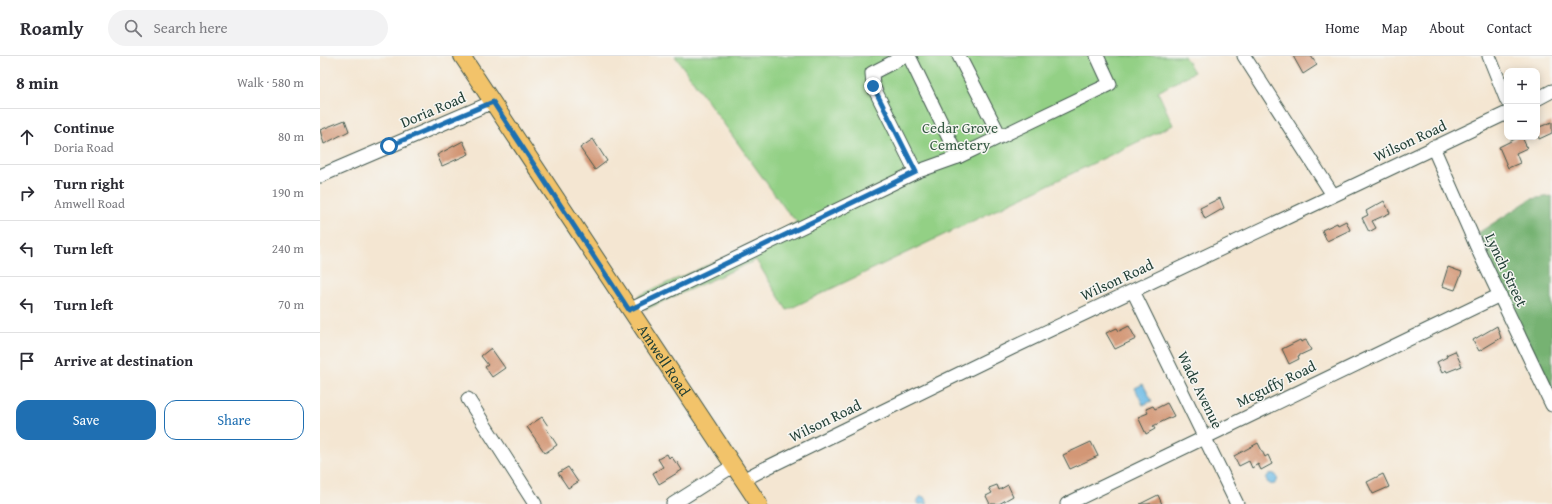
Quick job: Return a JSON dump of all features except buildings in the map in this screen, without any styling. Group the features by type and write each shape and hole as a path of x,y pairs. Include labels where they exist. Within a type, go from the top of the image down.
{"main road":[{"name":"Amwell Road","path":"462,56 759,504"}],"street":[{"path":"904,56 872,73 873,86 916,172"},
{"path":"909,56 958,156"},
{"path":"960,56 1000,136"},
{"path":"629,310 916,172 958,156 1110,84 1097,56"},
{"path":"1244,56 1333,195"},
{"path":"1490,56 1504,93"},
{"path":"1540,97 1552,91"},
{"name":"Doria Road","path":"320,176 493,102"},
{"name":"Wilson Road","path":"743,480 766,467 1012,348 1504,114"},
{"name":"Lynch Street","path":"1433,147 1552,405"},
{"name":"Wade Avenue","path":"1133,291 1236,504"},
{"name":"Mcguffy Road","path":"1067,504 1500,294"},
{"path":"468,399 535,504"},
{"path":"673,504 733,466"}],"green space":[{"name":"Cedar Grove Cemetery","path":"675,56 1184,56 1194,72 1158,92 1173,125 787,310 756,260 646,309 638,296 755,244 797,222 786,210"},
{"path":"1552,196 1552,399 1478,233 1531,199"}],"water":[{"path":"1143,384 1152,401 1143,405 1135,388"},
{"path":"1270,474 1274,474 1276,475 1276,483 1270,484 1267,481 1267,477"},
{"path":"921,496 924,497 928,504 918,504 917,501"}],"route":[{"path":"389,146 493,102 629,310 916,172 873,86"}]}
